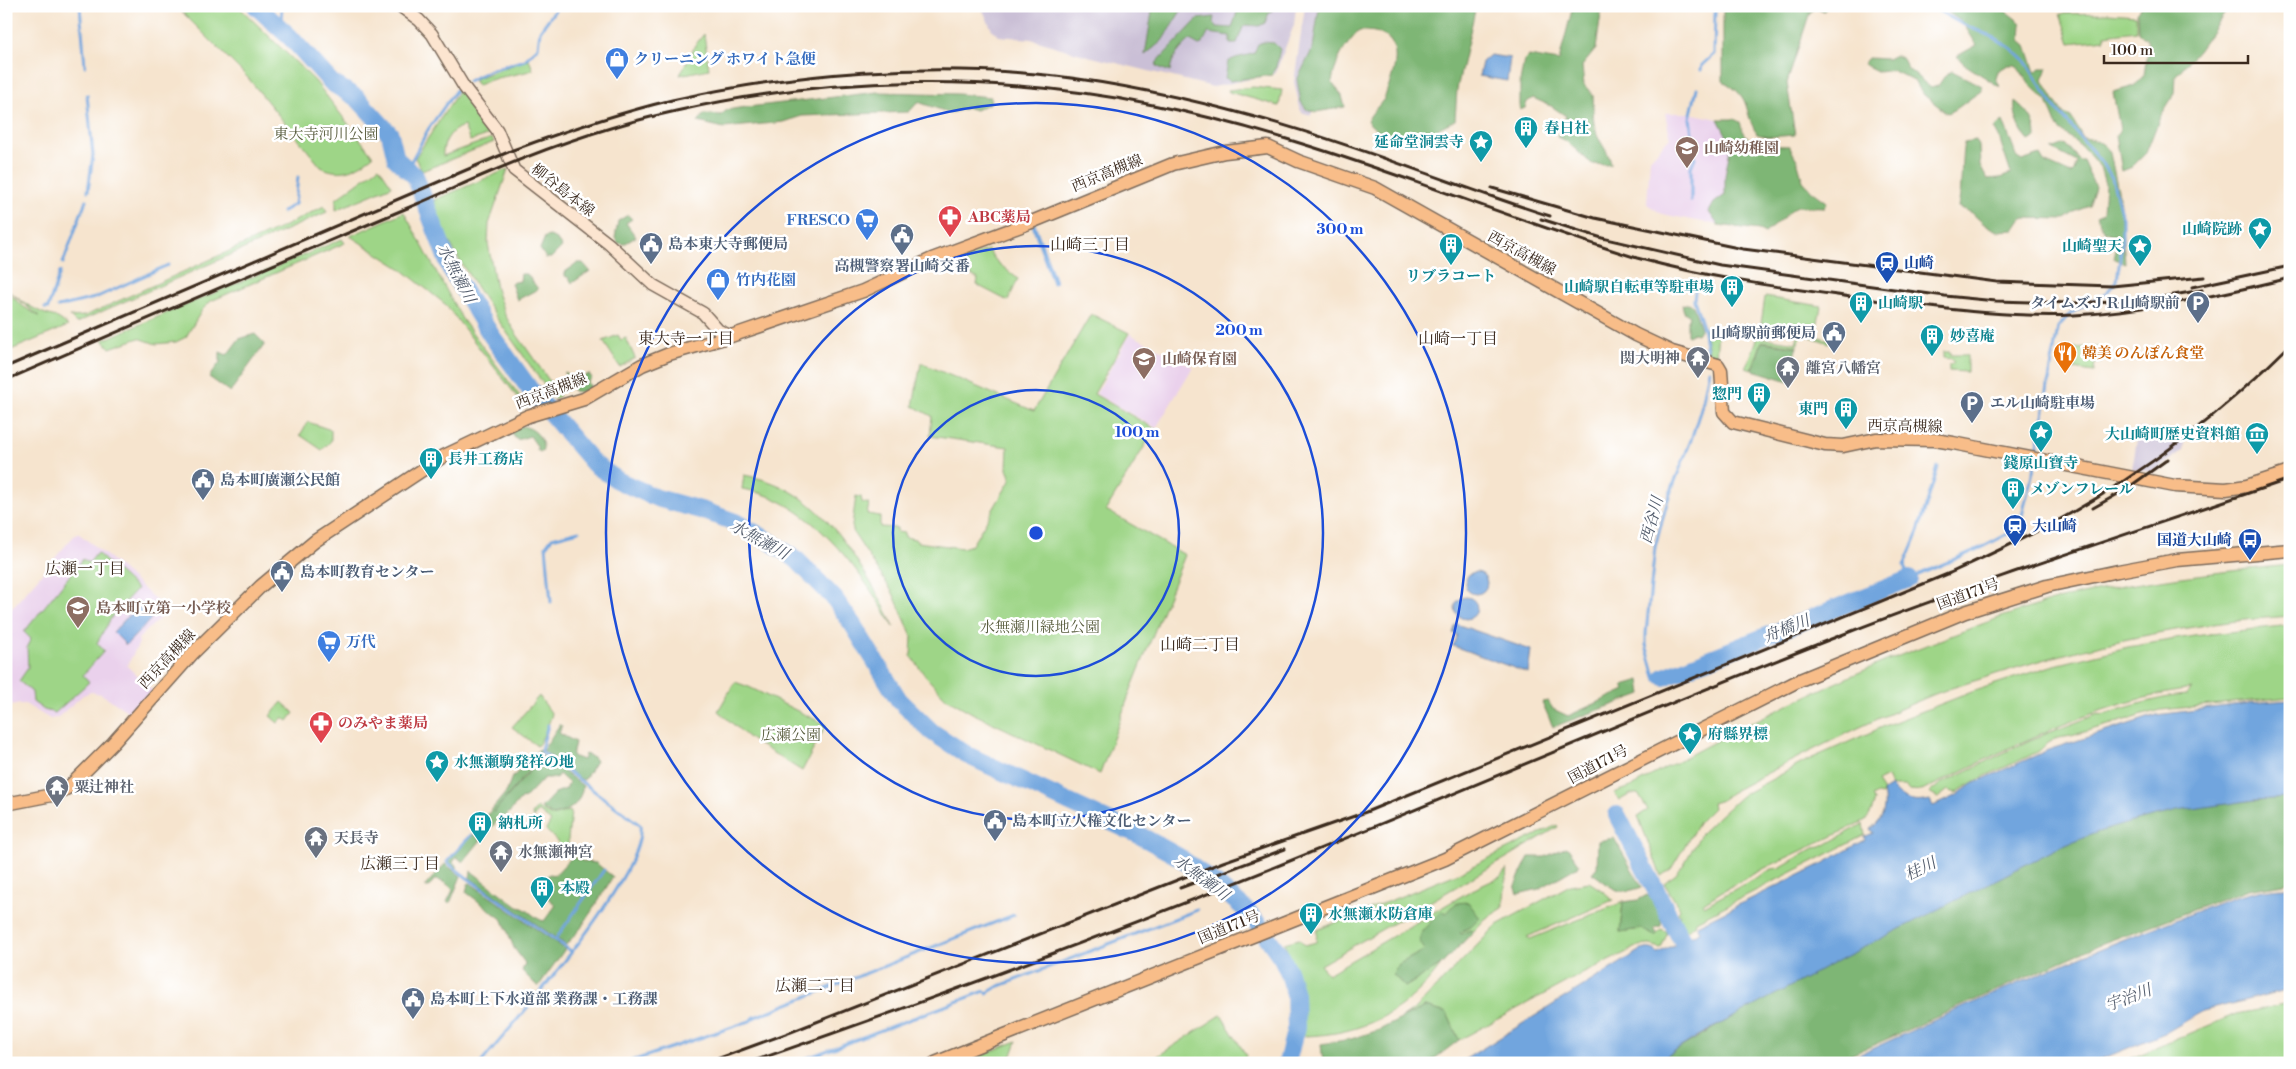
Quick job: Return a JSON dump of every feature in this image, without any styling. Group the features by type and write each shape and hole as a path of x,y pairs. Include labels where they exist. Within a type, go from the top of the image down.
{"main road":[{"name":"柳谷島本線","path":"400,6 419,20 432,34 464,87 497,130 514,170 609,244 653,285 703,313 718,330 730,336"},
{"name":"西京高槻線","path":"6,804 57,794 69,787 113,743 192,654 261,586 314,541 442,457 531,415 584,399 635,369 669,354 730,336 863,291 932,259 1029,223 1172,164 1225,152 1268,147 1298,161 1375,188 1636,335 1672,352 1718,365 1721,370 1724,412 1733,422 1825,445 1843,446 1876,439 1953,443 2175,486 2226,489 2247,486 2290,472"},
{"name":"国道171号","path":"935,1063 1284,922 1446,859 1800,680 1965,612 2012,596 2118,571 2177,560 2290,550"}],"shaded area":[{"path":"981,6 1296,6 1294,25 1275,74 1213,87 1084,55 1031,39 999,36 992,30"},
{"path":"1305,6 1375,6 1333,60 1311,115 1301,112 1294,82"},
{"name":"山崎幼稚園","path":"1665,113 1689,113 1718,119 1725,131 1731,144 1725,176 1725,195 1714,203 1710,212 1718,225 1662,214 1647,204 1650,159 1670,137"},
{"name":"山崎保育園","path":"1130,334 1193,367 1156,428 1096,394"},
{"path":"2139,428 2185,434 2183,451 2153,472 2132,469"},
{"name":"島本町立第一小学校","path":"78,533 112,560 160,604 160,618 138,639 139,643 127,666 153,691 132,714 101,694 91,692 83,695 57,718 50,719 25,704 6,705 6,615"}],"green space":[{"name":"東大寺河川公園","path":"176,6 238,6 315,81 373,156 361,165 348,170 335,171 321,167 248,78"},
{"path":"1153,6 1184,6 1162,41 1145,55"},
{"path":"1239,6 1278,6 1269,13 1265,23 1259,26 1246,25 1243,27 1237,43 1230,43 1230,36 1208,33 1202,44 1199,45 1190,40 1184,46 1174,58 1170,72 1156,66 1157,62 1198,19 1214,17 1213,23 1217,27 1232,28"},
{"path":"1322,6 1476,6 1457,89 1455,120 1439,128 1429,143 1412,136 1383,133 1367,121 1384,99 1395,63 1393,46 1389,39 1382,34 1372,31 1359,31 1345,48 1335,68 1332,82 1342,96 1345,107 1316,112 1306,109 1301,102 1297,80 1313,48 1319,8"},
{"path":"1573,6 1602,6 1596,49 1582,66 1584,85 1593,95 1595,128 1611,165 1592,164 1566,141 1557,137 1566,116 1551,106 1533,98 1527,102 1525,108 1520,110 1520,82 1524,60 1529,56 1559,61"},
{"path":"1723,6 1827,6 1824,11 1815,7 1809,15 1787,83 1795,135 1768,137 1757,134 1743,99 1733,87 1723,81"},
{"path":"1939,6 1999,6 2021,23 2020,40 2026,45 2035,72 2041,68 2048,68 2043,80 2054,100 2064,114 2071,117 2083,138 2099,142 2110,153 2119,195 2125,263 2114,259 2118,237 2105,232 2096,216 2103,213 2105,184 2100,167 2084,149 2058,128 2047,101 2030,85 2016,65 2008,65 1998,71 1996,78 2000,87 1964,64 1957,56 1977,45 1962,22"},
{"path":"2142,6 2230,6 2198,51 2176,75 2175,93 2160,117 2146,153 2132,167 2122,171 2116,136 2120,129 2113,92 2135,86 2144,75 2148,44 2147,40 2138,32 2137,13"},
{"path":"2108,13 2136,15 2136,31 2105,35 2105,39 2070,43 2060,14"},
{"path":"704,34 709,69 680,75 696,44"},
{"path":"1263,42 1274,43 1280,49 1272,75 1230,81 1225,78 1228,62 1254,53 1258,44"},
{"path":"1895,55 1903,59 1908,69 1931,88 1938,86 1944,77 1952,71 1982,86 1982,91 1955,110 1947,113 1924,95 1914,81 1892,70 1879,72 1863,64 1868,58 1887,59"},
{"path":"529,59 533,70 497,78 477,86 474,79"},
{"path":"1253,87 1282,90 1279,106 1229,92 1228,90"},
{"path":"460,89 490,134 470,141 464,126 459,128 448,137 444,146 443,156 492,138 494,142 422,171 415,158"},
{"path":"878,92 958,94 991,97 990,103 976,110 968,108 950,113 918,102 909,112 802,116 783,122 724,128 698,122 704,114 721,115 727,110 739,108"},
{"path":"2015,101 2027,112 2033,121 2036,137 2029,141 2018,122"},
{"path":"1718,119 1734,119 1740,122 1747,137 1758,144 1789,146 1797,160 1803,181 1812,191 1827,202 1824,207 1797,206 1765,233 1759,230 1718,225 1709,212 1714,203 1725,195 1725,176 1731,144"},
{"path":"2003,121 2017,158 2022,161 2040,155 2044,162 2071,174 2077,162 2052,149 2065,144 2080,161 2083,161 2095,187 2089,206 2076,211 2065,219 2022,218 2014,230 1997,231 1985,225 1972,213 1958,207 1964,142 1976,140 1979,146 1980,166 1987,179 2000,178 2011,174 1999,137 1994,128"},
{"path":"379,167 392,186 336,210 336,199"},
{"path":"508,169 489,224 488,243 496,289 505,315 515,332 560,396 554,399 498,320 461,263 437,219 434,200"},
{"path":"324,206 327,212 76,323 70,317 85,316 287,225"},
{"path":"404,212 462,319 528,407 526,408 445,304 400,268 350,236"},
{"path":"628,215 632,219 626,223 636,237 624,244 618,243 615,238 618,221"},
{"path":"550,236 556,239 562,247 551,258 546,258 540,249 545,237"},
{"path":"342,239 345,243 211,301 202,310 186,337 176,342 156,344 139,338 110,348 103,340"},
{"path":"988,250 997,262 1018,279 1008,301 977,285 978,279 950,263"},
{"path":"578,263 583,263 590,271 572,283 565,276 565,272"},
{"path":"521,274 527,274 538,289 517,300 511,283 520,281"},
{"path":"7,290 29,306 56,317 68,326 6,352 6,291 24,307 39,316"},
{"path":"1765,297 1821,306 1817,327 1792,323 1791,329 1761,324"},
{"path":"1689,303 1693,306 1701,328 1697,334 1693,333 1689,336 1687,335 1687,322 1690,316 1684,312 1682,305"},
{"name":"水無瀬川緑地公園","path":"1091,314 1129,333 1094,394 1155,429 1106,510 1185,555 1132,687 1100,774 972,713 946,698 926,677 911,656 912,636 893,593 854,534 852,525 856,496 861,497 862,502 869,504 867,514 880,516 880,527 897,528 897,532 904,533 905,537 915,539 917,542 962,548 972,545 1011,479 1007,469 1008,447 930,436 932,416 913,406 921,363 1034,411"},
{"path":"1705,329 1718,330 1716,358 1710,359"},
{"path":"1799,332 1830,340 1829,343 1802,334 1797,346 1762,341 1752,370 1746,368 1758,337 1796,343"},
{"path":"255,334 265,344 230,392 209,377 220,362 220,352 227,355 239,339"},
{"path":"618,335 621,340 626,338 635,358 620,367 603,341"},
{"path":"1762,342 1798,347 1793,360 1796,361 1789,381 1753,370"},
{"path":"2098,346 2101,363 2095,363 2094,372 2073,369 2074,363 2060,361 2064,349"},
{"path":"1943,352 1950,352 1950,355 1967,355 1967,372 1949,371 1949,364 1953,364 1953,359 1943,358"},
{"path":"566,372 574,381 589,374 592,378 588,382 591,388 581,392 574,391 564,373"},
{"path":"308,422 331,430 331,441 322,450 300,435"},
{"path":"517,426 527,427 536,432 543,445 543,450 540,452 537,450 537,446 530,436 517,440 511,433"},
{"path":"744,475 783,487 799,496 826,520 861,567 879,596 894,627 850,562 831,541 812,523 790,507 767,496 742,489"},
{"path":"97,553 137,589 114,613 97,643 104,651 83,675 89,682 55,713 44,710 33,702 32,692 19,681 28,668 27,646 31,639 24,632 83,559 89,563"},
{"path":"2290,565 2290,616 2215,624 2141,636 2032,663 1935,694 1780,766 1730,793 1722,800 1712,803 1713,808 1699,822 1671,869 1661,876 1638,816 1648,810 1638,794 1631,794 1620,800 1614,793 1631,787 1747,725 1826,687 1866,669 2010,614 2073,596 2127,585"},
{"path":"2290,625 2290,697 2161,710 2072,736 2058,738 2049,742 2039,751 1976,781 1956,793 1948,790 1938,798 1929,793 1940,784 2030,740 2098,714 2107,714 2162,698 2187,695 2192,689 2156,695 2121,704 2087,716 2020,743 1922,791 1910,790 1905,786 1891,786 1887,777 1877,782 1883,791 1882,795 1877,794 1872,797 1875,801 1866,820 1741,880 1702,904 1704,906 1772,869 1779,868 1814,848 1822,847 1863,824 1865,835 1696,921 1695,925 1684,932 1677,917 1680,915 1678,912 1680,909 1664,883 1676,874 1684,864 1702,832 1741,796 1808,760 1887,725 1977,690 2051,666 2128,647 2194,636"},
{"path":"1640,680 1642,694 1553,727 1542,702 1548,701 1553,709 1568,716 1625,690 1623,685"},
{"name":"広瀬公園","path":"735,682 826,725 802,771 749,738 718,711"},
{"path":"539,696 552,714 537,746 512,727"},
{"path":"282,702 294,713 288,721 283,717 278,723 270,716"},
{"path":"560,724 562,726 559,733 575,742 572,756 583,760 585,754 593,757 596,761 584,780 578,778 543,750"},
{"path":"539,749 541,756 493,813 543,756 583,786 579,798 569,809 552,815 541,808 555,793 566,789 569,783 559,774 556,778 544,778 524,799 522,798 508,814 503,818 501,817 491,828 484,819 507,791 511,779"},
{"path":"2290,798 2290,883 2248,890 2103,943 1833,1063 1656,1063 1738,1014 1795,983 1987,882 2069,843 2120,824 2168,812 2241,801"},
{"path":"537,808 552,816 571,812 568,839 569,854 546,830 551,821 538,811 533,818 532,814"},
{"path":"1557,825 1558,827 1508,857 1320,965 1328,974 1470,891 1500,877 1507,869 1503,908 1485,919 1473,932 1470,930 1461,934 1460,932 1472,926 1441,911 1435,919 1425,950 1399,964 1393,974 1405,987 1441,965 1428,982 1413,996 1398,1008 1364,1025 1324,1035 1303,1036 1303,999 1297,974 1284,943 1299,939 1305,945 1316,942 1317,930 1454,875"},
{"path":"473,834 481,840 463,862 457,857 453,862 458,867 456,868 449,862 450,860"},
{"path":"1614,838 1642,887 1620,891 1592,873 1597,867 1598,841"},
{"path":"1567,847 1580,865 1539,889 1518,894 1515,885 1529,857 1545,857"},
{"path":"572,857 596,863 613,877 581,928 566,945 470,878 471,871 518,907 525,909 544,921 556,905 543,894 537,895 538,889 548,875 555,875"},
{"path":"445,864 461,876 450,903 447,902 453,890 447,884 434,880 429,887 426,887"},
{"path":"1589,882 1613,900 1527,937 1530,939 1623,902 1620,932 1641,929 1655,936 1661,929 1668,932 1661,948 1650,945 1639,946 1576,977 1459,1040 1447,1013 1425,1007 1403,1017 1416,1008 1497,925 1570,885"},
{"path":"470,883 565,949 538,987 522,971 525,963 514,948 503,920 466,892"},
{"path":"1647,895 1654,901 1660,912 1661,926 1654,928 1657,934 1655,936 1641,929 1620,932 1623,902 1638,900"},
{"path":"1468,902 1480,918 1472,926 1460,932 1461,934 1470,930 1473,932 1441,965 1405,987 1393,974 1399,964 1425,950 1420,942 1422,931 1441,911 1447,913 1456,903"},
{"path":"2290,1004 2290,1063 2120,1063 2236,1014"},
{"path":"1425,1007 1447,1013 1459,1040 1429,1063 1323,1063 1321,1044 1351,1039 1379,1030"},
{"path":"1221,1015 1246,1055 1243,1063 1147,1063"},
{"path":"1017,1041 1009,1063 962,1063"}],"water":[{"path":"1490,55 1510,58 1507,81 1479,76 1482,62"},
{"path":"1476,572 1484,575 1487,583 1484,591 1476,594 1468,591 1465,583 1468,575"},
{"path":"1466,597 1474,600 1477,608 1474,616 1466,619 1458,616 1455,608 1458,600"},
{"path":"138,606 151,619 126,645 113,632"},
{"path":"1456,624 1531,650 1528,673 1453,646 1457,635 1453,633"},
{"name":"桂川","path":"2290,700 2290,798 2254,800 2178,811 2098,832 2056,849 1849,955 1698,1036 1656,1063 1459,1063 1638,952 1648,949 1658,953 1676,944 1674,938 1677,937 1673,930 1678,927 1681,935 1684,934 1687,938 1700,932 1697,925 1820,865 1865,840 1864,837 1873,833 1870,829 1883,813 1883,791 1891,786 1908,800 1930,800 1933,806 1957,795 1972,784 2048,750 2157,715 2250,703"},
{"name":"宇治川","path":"2290,888 2290,989 2203,1011 2167,1032 2092,1063 1841,1063 2008,988 2134,935 2232,898 2261,891"}],"waterway":[{"path":"80,6 85,66"},
{"name":"水無瀬川","path":"256,6 290,37 332,83 357,98 390,134 396,159 415,176 451,270 491,335 529,388 594,464 619,481 657,498 735,522 766,539 796,559 834,598 853,625 899,700 932,732 969,756 1139,835 1179,857 1217,885 1247,911 1258,924 1282,958 1289,973 1295,994 1296,1027 1287,1063"},
{"path":"282,6 281,22 290,37"},
{"path":"468,81 490,70 525,60 538,47 540,31 558,6"},
{"path":"1701,70 1702,65 1714,54 1715,10 1713,6"},
{"path":"1930,6 1960,23 1997,39 2025,61 2053,105 2104,165 2112,178 2122,217 2122,243 2117,281 2107,292 2070,314 2058,327 2036,457"},
{"path":"1691,201 1691,167 1695,158 1690,118 1697,88"},
{"path":"407,169 429,128 456,90"},
{"path":"87,95 93,155 88,191"},
{"path":"282,212 295,204 298,177"},
{"path":"63,263 86,200"},
{"path":"1034,224 1055,282 1053,283 1033,225 1034,224"},
{"path":"58,307 95,298 168,265"},
{"path":"45,308 48,308 60,272"},
{"name":"西谷川","path":"1696,284 1694,300 1703,327 1708,358"},
{"name":"西谷川","path":"1656,680 1646,645 1655,547 1668,499 1691,440 1702,405 1709,370"},
{"path":"1938,467 1918,532 1904,566 1909,579 1985,546 2019,528 2035,463"},
{"path":"551,602 546,546 552,538 579,531"},
{"name":"舟橋川","path":"1664,677 1909,579"},
{"path":"481,1063 576,947 602,911 623,877 637,848 640,825 543,753 541,750 548,725"},
{"name":"舟橋川","path":"1617,815 1688,949"},
{"path":"471,835 447,862 571,951"},
{"path":"555,940 604,870"},
{"path":"794,1063 985,991 987,993 997,987 1197,910"},
{"path":"626,1063 750,1021 755,1017 1014,915"}],"railway":[{"path":"6,367 513,150 572,129 672,100 766,82 815,76 911,70 960,70 1056,76 1131,88 1206,104 1292,128 1550,216"},
{"path":"6,380 511,163 604,130 676,111 735,99 794,90 914,82 1034,87 1153,105 1215,119 1336,155 1637,258 1725,278 1784,288 1974,312 2049,316 2101,313 2156,306 2290,278"},
{"path":"1492,188 1595,218 1743,249 1997,282 2112,286 2204,277"},
{"path":"1541,219 1602,238 1720,265 1945,296 1996,301 2074,303 2151,299 2202,290"},
{"path":"2192,287 2290,266"},
{"path":"706,1063 791,1032 1223,862 1366,812 1950,573 2052,524 2126,479 2184,438 2238,394 2290,345"},
{"path":"2093,508 2125,490 2168,459"},
{"path":"748,1063 959,988 1238,882 1709,688 1899,613 2010,573 2290,479"},
{"path":"1180,888 1285,849"}],"place":[{"name":"クリーニング ホワイト急便","path":"617,80"},
{"name":"春日社","path":"1526,149"},
{"name":"延命堂洞雲寺","path":"1481,163"},
{"name":"山崎幼稚園","path":"1687,169"},
{"name":"ABC薬局","path":"950,238"},
{"name":"FRESCO","path":"867,241"},
{"name":"山崎院跡","path":"2260,250"},
{"name":"高槻警察署山崎交番","path":"902,256"},
{"name":"島本東大寺郵便局","path":"651,265"},
{"name":"リブラコート","path":"1451,266"},
{"name":"山崎聖天","path":"2140,267"},
{"name":"山崎","path":"1887,284"},
{"name":"竹内花園","path":"718,301"},
{"name":"山崎駅自転車等駐車場","path":"1732,308"},
{"name":"山崎駅","path":"1861,324"},
{"name":"タイムズＪＲ山崎駅前","path":"2198,324"},
{"name":"山崎駅前郵便局","path":"1834,354"},
{"name":"妙喜庵","path":"1932,357"},
{"name":"韓美 のんぽん食堂","path":"2065,374"},
{"name":"関大明神","path":"1698,379"},
{"name":"山崎保育園","path":"1144,380"},
{"name":"離宮八幡宮","path":"1788,389"},
{"name":"惣門","path":"1759,415"},
{"name":"エル山崎駐車場","path":"1972,424"},
{"name":"東門","path":"1846,430"},
{"name":"錢原山寶寺","path":"2041,453"},
{"name":"大山崎町歴史資料館","path":"2257,455"},
{"name":"長井工務店","path":"431,480"},
{"name":"島本町廣瀬公民館","path":"203,501"},
{"name":"メゾンフレール","path":"2013,510"},
{"name":"大山崎","path":"2015,547"},
{"name":"国道大山崎","path":"2250,561"},
{"name":"島本町教育センター","path":"282,593"},
{"name":"島本町立第一小学校","path":"78,629"},
{"name":"万代","path":"329,663"},
{"name":"のみやま薬局","path":"321,744"},
{"name":"府縣界標","path":"1690,755"},
{"name":"水無瀬駒発祥の地","path":"437,783"},
{"name":"粟辻神社","path":"57,808"},
{"name":"島本町立人権文化センター","path":"995,842"},
{"name":"納札所","path":"480,844"},
{"name":"天長寺","path":"316,859"},
{"name":"水無瀬神宮","path":"501,873"},
{"name":"本殿","path":"542,909"},
{"name":"水無瀬水防倉庫","path":"1311,935"},
{"name":"島本町上下水道部 業務課・工務課","path":"413,1020"}],"district":[{"name":"山崎三丁目","path":"1090,244"},
{"name":"東大寺一丁目","path":"686,338"},
{"name":"山崎一丁目","path":"1458,338"},
{"name":"広瀬一丁目","path":"85,568"},
{"name":"山崎二丁目","path":"1200,644"},
{"name":"広瀬三丁目","path":"400,863"},
{"name":"広瀬二丁目","path":"815,985"}]}
